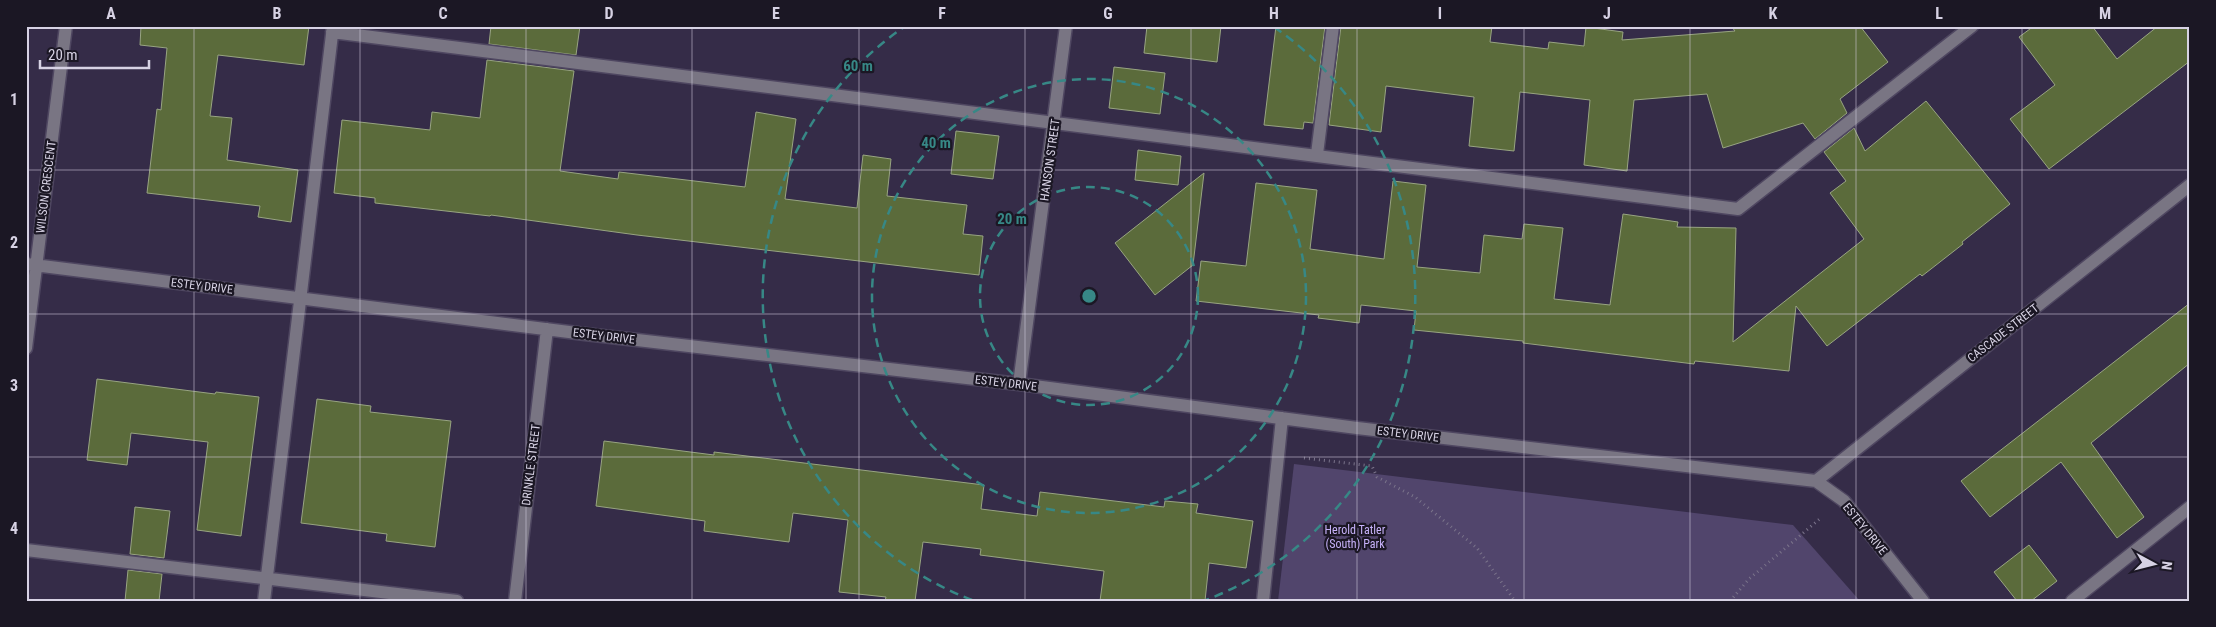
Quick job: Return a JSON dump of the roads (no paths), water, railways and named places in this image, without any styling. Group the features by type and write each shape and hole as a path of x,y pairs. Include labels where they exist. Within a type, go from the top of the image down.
{"street":[{"name":"WILSON CRESCENT","path":"26,348 31,265 66,26"},
{"name":"HANSON STREET","path":"1020,384 1066,26"},
{"path":"1317,154 1333,26"},
{"path":"264,601 333,29 1738,209 1972,26"},
{"name":"CASCADE STREET","path":"1816,481 2190,186"},
{"name":"ESTEY DRIVE","path":"31,265 547,329 1020,384 1282,418 1816,481 1844,501 1923,601"},
{"name":"DRINKLE STREET","path":"515,601 547,329"},
{"path":"1263,601 1282,418"},
{"path":"2072,601 2190,507"},
{"path":"26,550 457,601"}],"park label":[{"name":"Herold Tatler (South) Park","path":"1355,537"}]}
